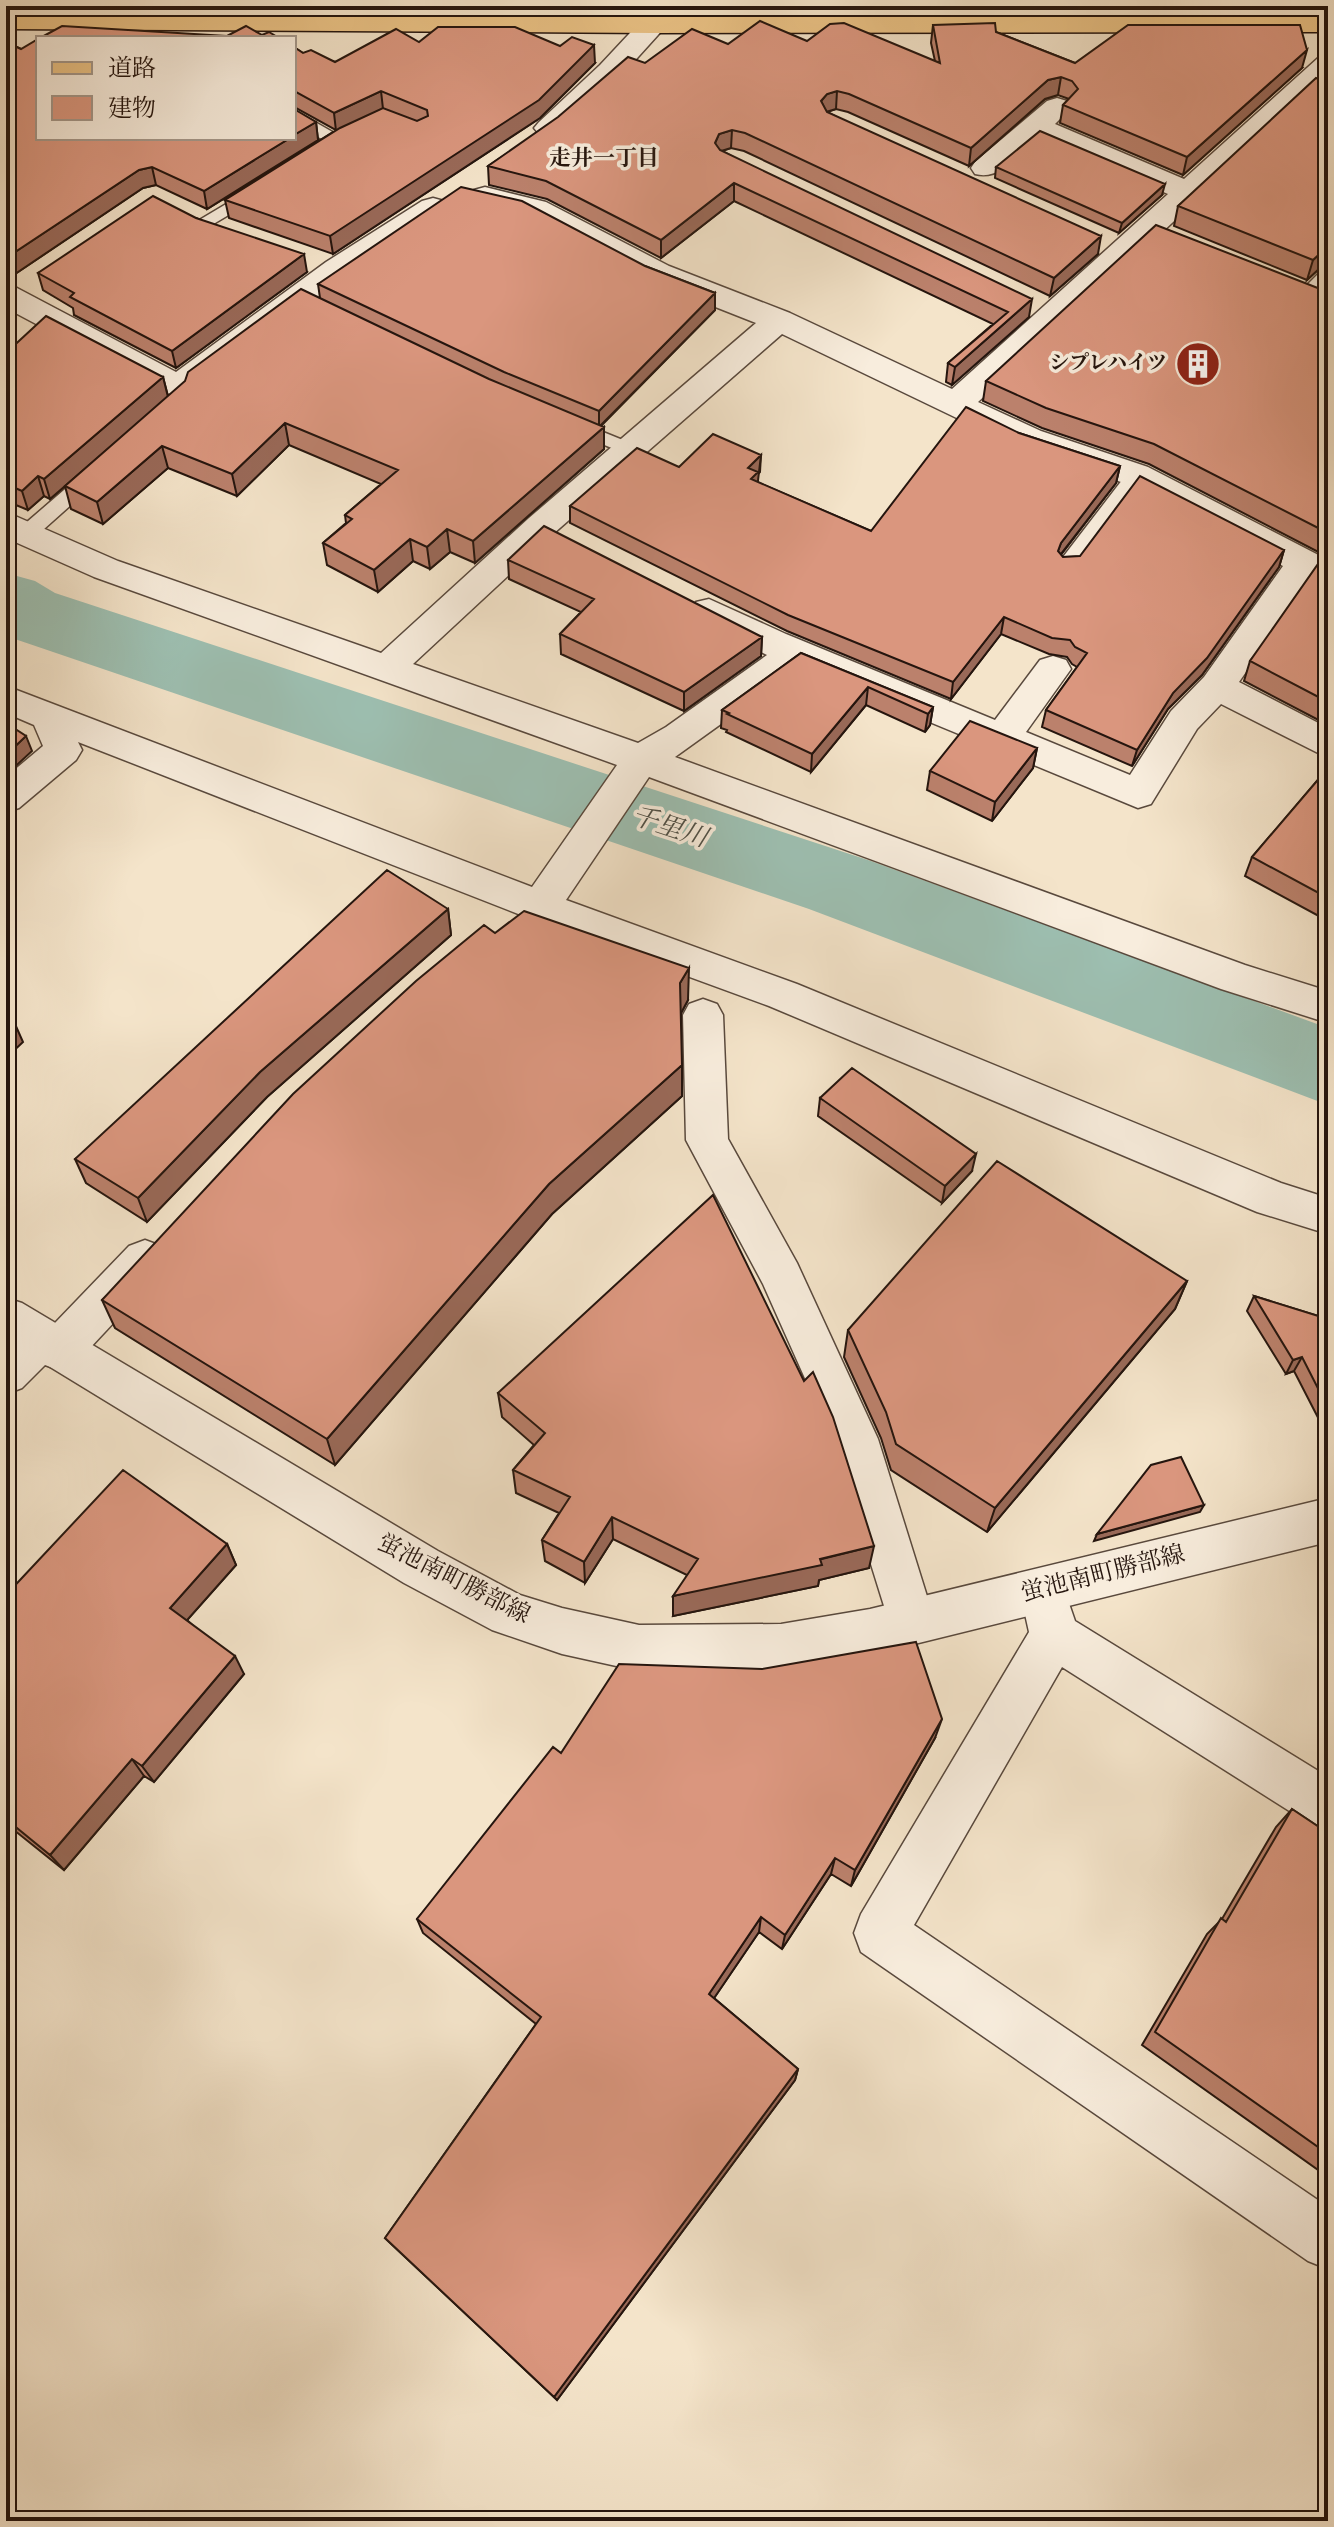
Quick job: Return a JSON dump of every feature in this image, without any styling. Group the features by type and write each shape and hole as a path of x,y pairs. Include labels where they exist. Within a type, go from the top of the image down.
{"main road":[{"path":"769,6 1315,6 1328,10"},
{"path":"6,18 653,25 1328,24"}],"street":[{"path":"525,144 552,126 653,25"},
{"path":"955,405 1328,64"},
{"path":"952,173 991,180 1035,126 1059,105"},
{"path":"1035,126 1189,192"},
{"path":"15,290 174,397 308,303 323,264 473,181 535,208 658,273 779,320 1029,439 1136,475 1316,568 1217,686 1184,720 1138,794 795,653 677,595"},
{"path":"191,216 240,236"},
{"path":"1148,230 1177,241"},
{"path":"1096,238 1125,251"},
{"path":"1278,283 1321,291"},
{"path":"1028,300 1056,314"},
{"path":"387,668 554,533 629,449 779,320"},
{"path":"13,536 641,759 1235,978 1328,1007"},
{"path":"540,906 641,759 679,737 795,653"},
{"path":"1002,737 1053,669"},
{"path":"1217,686 1328,744"},
{"path":"6,699 540,906 783,995 1272,1199 1328,1216"},
{"path":"6,798 63,750 50,717"},
{"path":"703,1015 707,1140 781,1276 855,1439 911,1622"},
{"path":"6,1374 35,1335 166,1236"},
{"name":"蛍池南町勝部線","path":"35,1335 421,1567 509,1614 562,1631 639,1648 781,1647 911,1622 1048,1612 1328,1520"},
{"path":"1328,1806 1048,1612 880,1933 1328,2241"}],"lane":[{"path":"296,116 335,140"},
{"path":"314,155 335,140 372,123"},
{"path":"191,216 267,185"},
{"path":"556,419 629,449"},
{"path":"13,536 110,460"},
{"path":"1067,566 1136,475"}],"building":[{"path":"760,21 807,41 830,24 844,23 940,63 933,25 995,23 996,32 1075,63 1128,25 1300,25 1307,50 1187,157 1063,105 1078,89 1072,81 1061,77 1048,80 971,148 849,94 837,91 827,94 821,101 827,112 1101,236 1054,278 745,133 732,130 719,134 715,143 720,150 1032,299 955,367 948,363 1008,312 734,183 661,240 546,181 488,166 558,117 628,57 645,63 692,29 728,44"},
{"path":"62,26 227,36 44,36"},
{"path":"246,26 262,35 269,32 276,36 227,36"},
{"path":"438,27 515,27 560,46 572,37 594,45 539,100 330,236 225,200 340,128 383,108 417,121 428,116 427,110 381,91 334,113 296,92 296,48 303,53 311,50 335,62 396,29 419,42"},
{"path":"36,40 36,140 287,140 204,191 152,167 139,170 9,256 6,254 6,42 21,49"},
{"path":"1316,78 1328,83 1328,247 1313,260 1178,206"},
{"path":"296,110 316,122 296,134"},
{"path":"1040,131 1165,184 1122,223 996,167"},
{"path":"461,187 522,201 645,266 715,293 599,411 504,372 318,284"},
{"path":"153,196 196,218 304,254 172,351 70,297 74,293 38,273"},
{"path":"1156,225 1328,292 1328,533 1154,444 1046,408 986,381"},
{"path":"301,289 489,379 604,427 473,541 447,529 427,547 410,539 374,570 323,543 352,519 345,515 398,470 285,423 232,474 162,446 97,502 65,486 185,381 188,372"},
{"path":"46,316 163,377 44,479 38,476 22,491 6,484 6,353"},
{"path":"966,407 1019,433 1120,466 1061,543 1058,551 1063,557 1080,556 1140,476 1284,550 1207,658 1173,693 1137,750 1046,710 1087,653 1075,647 1070,640 1052,638 1004,617 953,682 788,615 570,506 637,448 679,467 713,434 761,455 748,468 758,472 751,479 871,531"},
{"path":"544,526 762,637 684,692 560,634 594,599 508,560"},
{"path":"1318,564 1328,567 1328,702 1250,661"},
{"path":"801,653 933,707 928,714 868,687 812,754 722,710"},
{"path":"970,721 1037,748 995,802 930,771"},
{"path":"6,723 26,736 6,755"},
{"path":"1328,768 1328,898 1252,857"},
{"path":"387,870 448,909 260,1072 138,1198 75,1159"},
{"path":"524,911 689,968 680,983 682,1065 549,1184 327,1439 102,1300 293,1094 416,981 484,925 495,933"},
{"path":"6,1018 15,1024 6,1033"},
{"path":"852,1068 976,1154 945,1186 820,1098"},
{"path":"997,1161 1187,1281 995,1508 896,1444 886,1412 848,1330"},
{"path":"713,1195 804,1381 813,1372 833,1417 874,1546 820,1559 822,1565 673,1596 698,1559 612,1517 584,1562 542,1540 570,1497 513,1470 545,1433 498,1393"},
{"path":"1254,1296 1328,1319 1328,1408 1302,1357 1293,1360"},
{"path":"1181,1457 1204,1505 1097,1534 1151,1465"},
{"path":"123,1470 227,1544 170,1608 235,1656 142,1766 132,1759 50,1855 6,1819 6,1595"},
{"path":"916,1642 942,1719 855,1870 835,1858 785,1935 761,1917 709,1994 798,2069 554,2397 385,2238 541,2017 417,1919 553,1747 561,1753 619,1664 762,1669"},
{"path":"1292,1809 1328,1833 1328,2154 1155,2032 1221,1918 1226,1922"}],"waterway":[{"name":"千里川","path":"6,601 26,613 840,885 1328,1067"}],"place":[{"name":"シプレハイツ","path":"1198,364"}],"district":[{"name":"走井一丁目","path":"604,159"}]}
